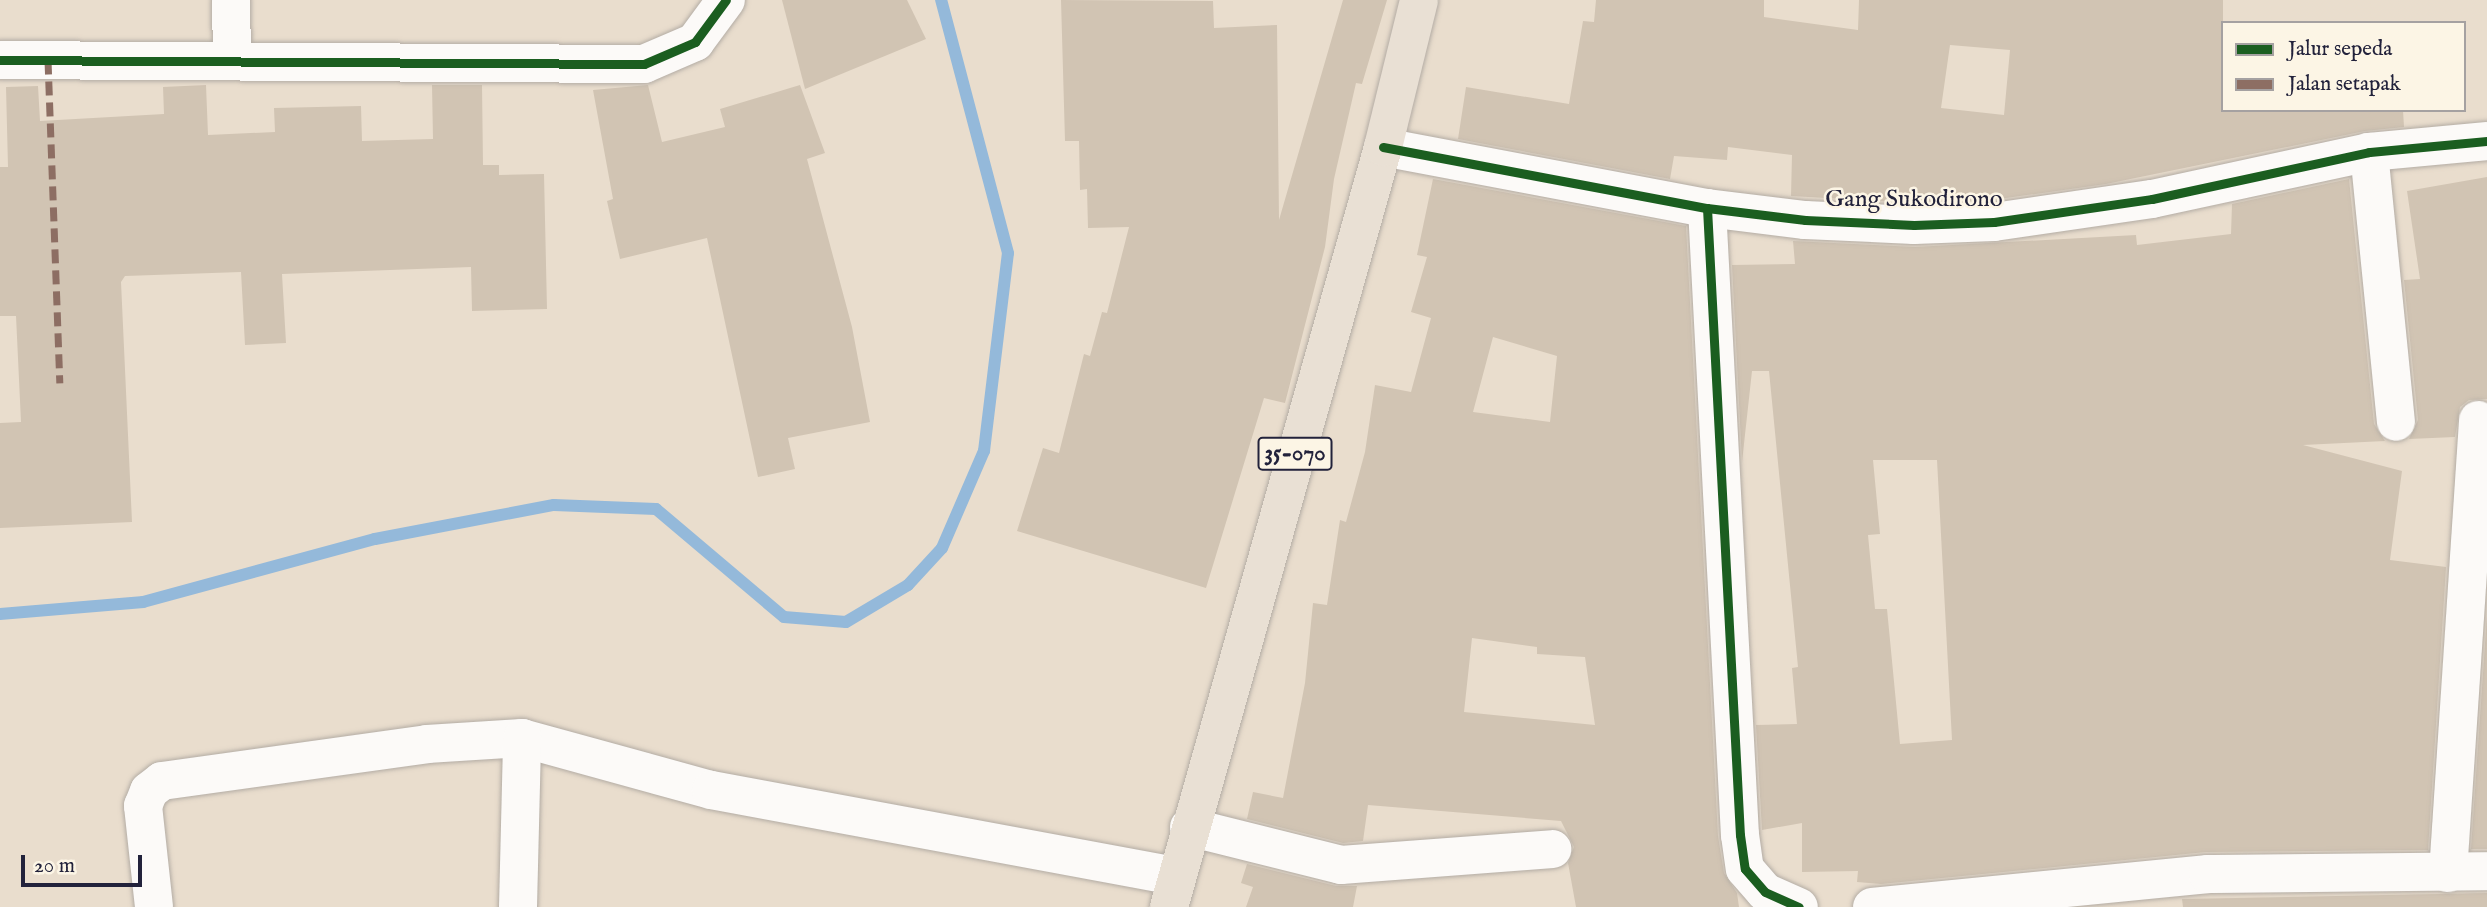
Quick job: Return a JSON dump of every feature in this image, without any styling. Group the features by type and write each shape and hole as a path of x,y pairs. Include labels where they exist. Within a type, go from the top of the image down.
{"main road":[{"name":"35-070","path":"1172,892 1383,147 1419,0"}],"street":[{"path":"231,0 232,60"},
{"path":"0,61 644,64 695,42 726,0"},
{"name":"Gang Sukodirono","path":"1383,147 1707,208 1818,220 1994,222 2152,199 2369,152 2487,141"},
{"path":"2369,152 2396,422"},
{"path":"1707,208 1740,835 1745,869 1765,892 1799,907"},
{"path":"2448,873 2478,420"},
{"path":"154,907 143,806 149,791 162,781 427,744 522,737 712,790 1172,892"},
{"path":"518,907 522,737"},
{"path":"1189,827 1341,865 1552,849"},
{"path":"1872,907 2207,874 2487,871"}],"building":[{"path":"782,0 907,0 926,39 805,89"},
{"path":"1061,0 1213,1 1214,28 1277,25 1279,220 1343,0 1387,0 1362,84 1356,83 1334,179 1325,247 1285,403 1264,398 1206,588 1017,531 1043,448 1059,453 1084,354 1090,356 1102,312 1107,313 1129,227 1088,228 1087,189 1080,190 1079,141 1065,141"},
{"path":"1596,0 1764,0 1764,17 1858,30 1859,0 2223,0 2221,112 2403,112 2404,127 2365,131 2106,184 1992,200 1914,203 1791,196 1792,155 1728,147 1727,160 1674,156 1670,179 1458,139 1466,87 1569,104 1583,21 1594,22","holes":["1950,45 2010,50 2004,115 1941,108"]},
{"path":"206,85 208,135 275,132 274,108 361,106 362,141 433,139 432,85 482,85 483,165 499,165 499,175 544,174 547,309 472,311 471,267 282,274 286,343 245,345 241,272 125,276 121,282 132,522 0,528 0,423 21,422 16,316 0,316 0,167 8,167 6,87 38,86 40,121 164,114 163,87"},
{"path":"648,85 662,142 725,127 720,109 800,85 825,153 807,159 852,327 870,422 788,438 795,469 758,477 707,238 620,259 607,201 613,199 593,90"},
{"path":"2487,177 2487,399 2469,400 2460,407 2455,437 2409,439 2418,420 2404,280 2420,279 2407,191"},
{"path":"1433,179 1686,226 1718,836 1724,873 1737,893 1739,907 1576,907 1568,863 1574,847 1561,821 1368,805 1363,841 1343,843 1247,819 1253,792 1283,798 1305,683 1313,603 1327,605 1340,520 1346,522 1365,452 1375,385 1411,392 1431,318 1411,312 1427,257 1417,255","holes":["1493,337 1557,356 1550,422 1473,412","1472,638 1537,647 1537,654 1585,657 1595,725 1464,712"]},
{"path":"2349,179 2374,424 2385,441 2303,445 2402,471 2390,560 2446,567 2428,850 2206,852 1881,884 1857,882 1858,871 1802,872 1802,823 1762,830 1756,725 1797,724 1792,668 1798,667 1769,371 1752,371 1742,462 1732,265 1795,264 1793,241 1915,247 2136,235 2137,245 2231,234 2232,204","holes":["1873,460 1937,460 1952,740 1900,744 1887,609 1875,609 1868,535 1880,534"]},
{"path":"2487,615 2487,849 2471,849"},
{"path":"1247,864 1336,886 1357,886 1353,907 1246,907 1253,887 1241,883"},
{"path":"2487,893 2487,907 2183,907 2182,899"}],"waterway":[{"path":"0,614 143,602 375,539 554,505 656,509 784,617 846,622 908,585 942,548 984,451 1008,253 941,0"}],"marked path":[{"path":"48,60 60,383"}],"cycle path":[{"path":"0,60 644,64 695,42 726,0"},
{"path":"1383,147 1707,208 1805,220 1914,225 1994,222 2152,199 2369,152 2487,141"},
{"path":"1707,208 1740,835 1745,869 1765,892 1799,907"}]}
